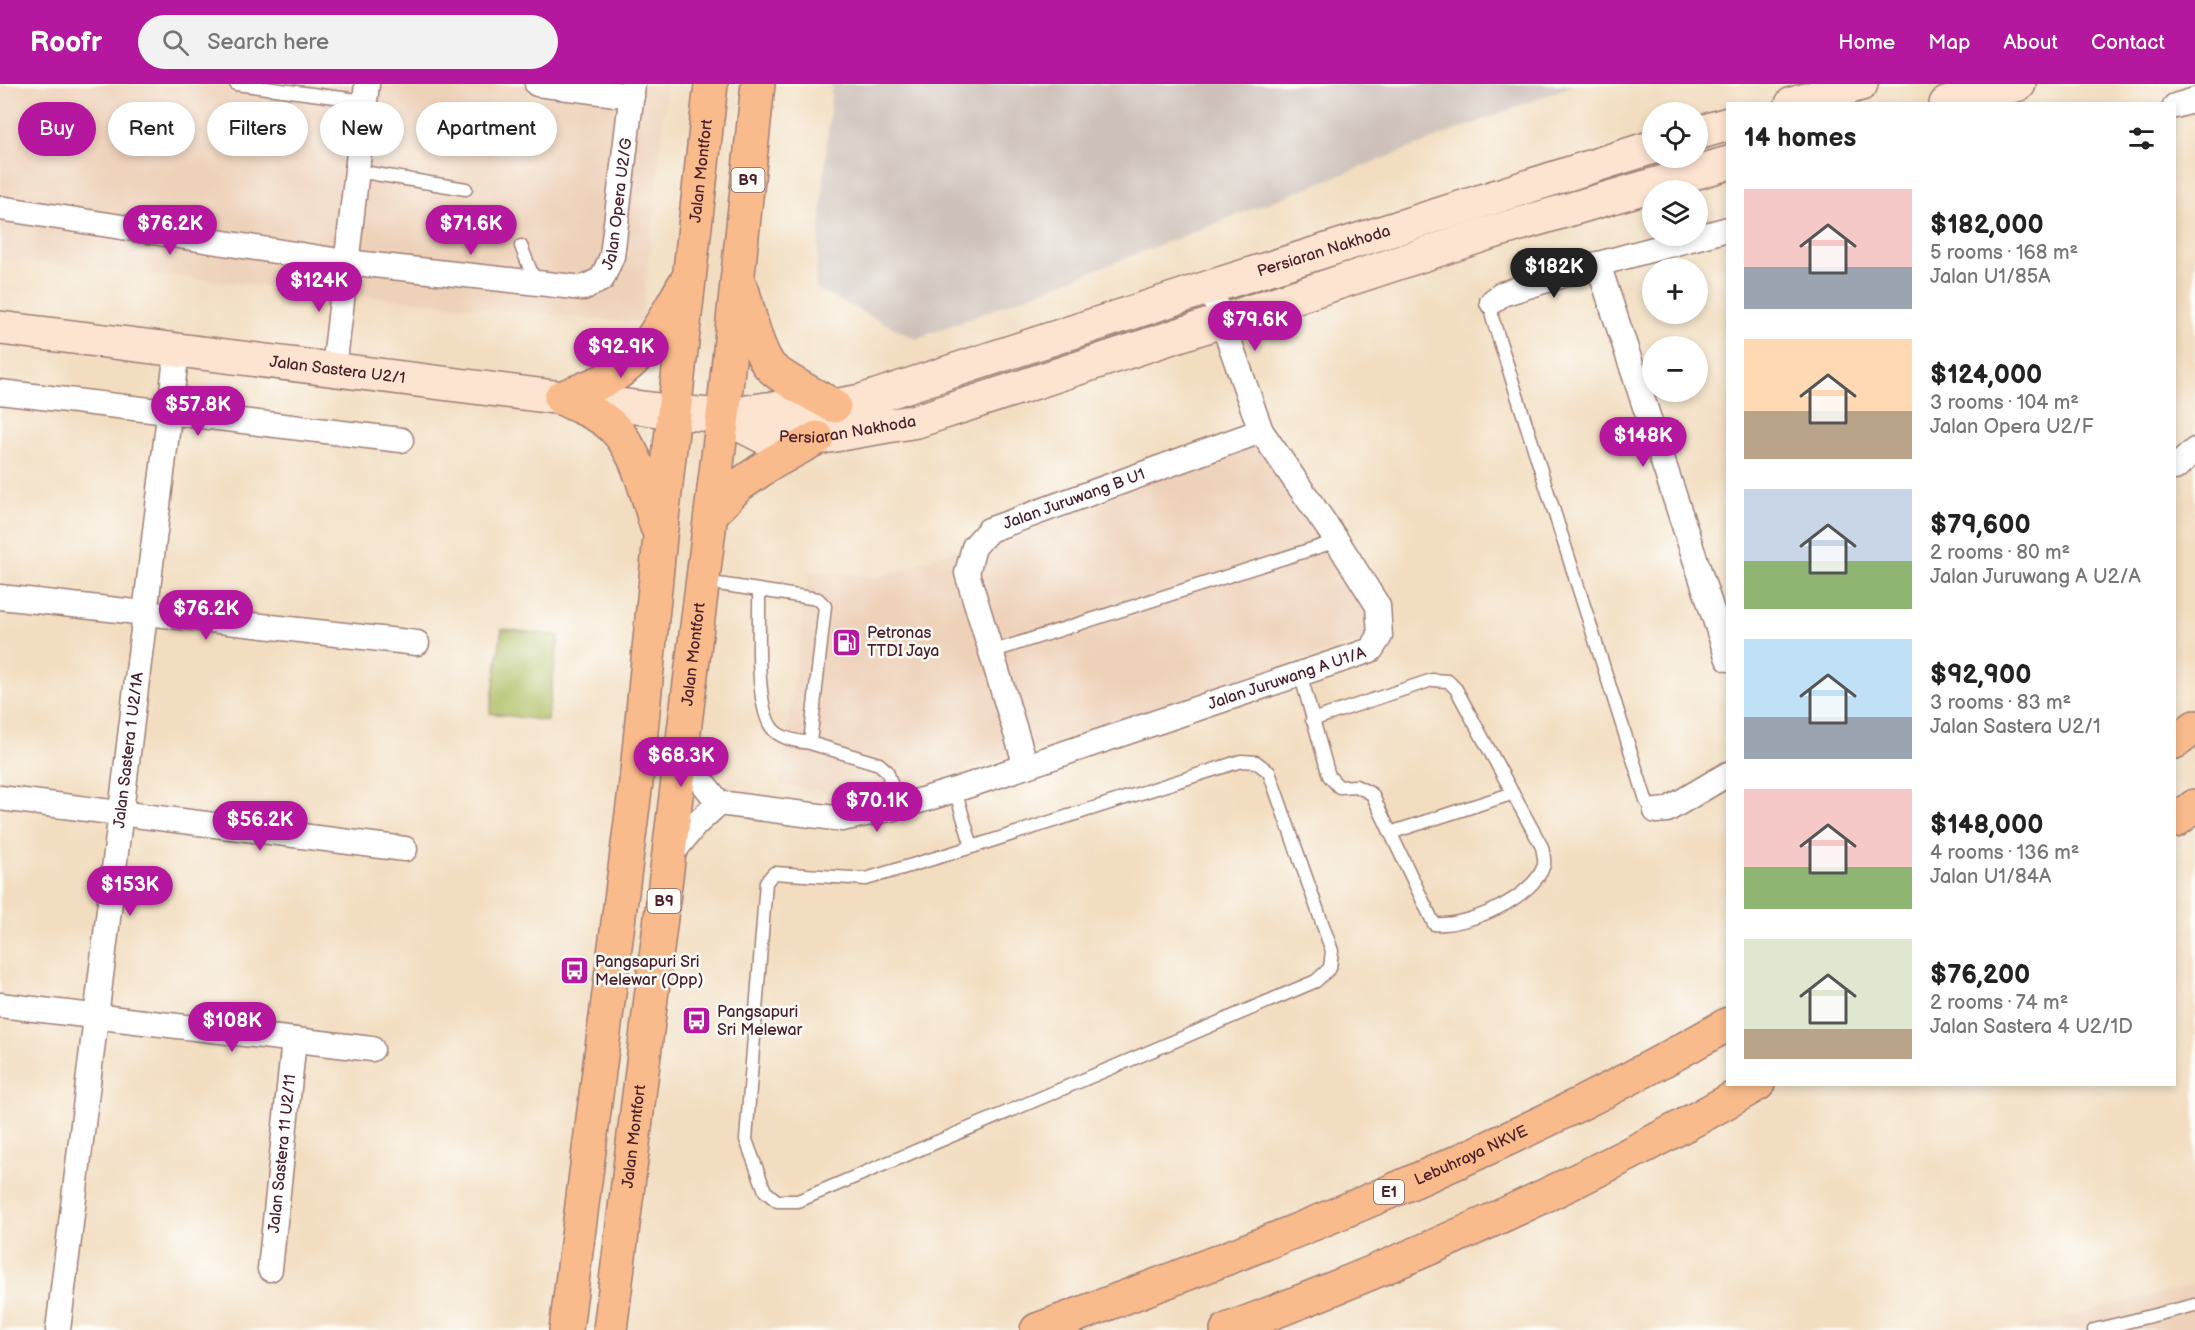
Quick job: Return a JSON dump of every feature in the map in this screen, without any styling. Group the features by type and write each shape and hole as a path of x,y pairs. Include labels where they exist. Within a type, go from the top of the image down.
{"main road":[{"name":"Jalan Montfort","path":"567,1330 636,782 660,537 711,84"},
{"name":"Jalan Montfort","path":"610,1330 704,582 758,84"},
{"path":"561,398 611,377 632,362 653,337 690,274"},
{"path":"738,276 768,365 795,384 834,406"},
{"path":"561,398 604,420 621,436 633,453 660,537"},
{"path":"711,514 738,486 770,464 818,438"},
{"path":"2176,741 2195,727"},
{"path":"2176,820 2195,806"},
{"name":"Lebuhraya NKVE","path":"1037,1330 1148,1289 1410,1183 1573,1108 1726,1025"},
{"path":"1227,1330 1428,1249 1581,1179 1754,1086"}],"street":[{"path":"537,84 633,90"},
{"path":"1799,102 1862,84"},
{"path":"1953,102 2019,84"},
{"name":"Jalan Opera U2/G","path":"0,208 346,262 582,288 602,279 612,256 633,90"},
{"path":"334,369 366,93"},
{"path":"2176,106 2195,100"},
{"path":"1708,130 1726,125"},
{"name":"Persiaran Nakhoda","path":"723,416 766,409 834,406 861,401 1210,287 1642,150"},
{"name":"Persiaran Nakhoda","path":"723,416 762,436 818,438 916,421 1486,234 1726,164"},
{"path":"1492,302 1502,294 1598,264 1726,230"},
{"path":"1598,264 1726,653"},
{"name":"Jalan Juruwang A U1/A","path":"720,803 842,819 899,807 1371,650 1380,636 1378,606 1337,541 1261,430 1210,287"},
{"name":"Jalan Sastera U2/1","path":"0,328 675,412 723,416"},
{"name":"Jalan Sastera 1 U2/1A","path":"58,1330 177,350"},
{"path":"0,392 400,440"},
{"name":"Jalan Juruwang B U1","path":"1026,766 967,573 974,547 989,530 1261,430"},
{"path":"2176,467 2195,450"},
{"path":"0,597 417,643"},
{"path":"670,856 695,825 720,803 696,774 684,747"},
{"path":"1656,811 1667,810 1726,775"},
{"path":"0,798 405,849"},
{"path":"0,1005 372,1049"},
{"name":"Jalan Sastera 11 U2/11","path":"270,1269 294,1040"}],"lane":[{"path":"236,84 366,93"},
{"path":"357,171 466,189"},
{"path":"521,246 536,284"},
{"path":"1492,302 1492,317 1643,792 1647,803 1656,811"},
{"path":"991,652 1337,541"},
{"path":"704,582 818,599 825,606 810,743"},
{"path":"759,590 760,697 765,717 773,730 788,739 810,743 879,764 887,771 899,807"},
{"path":"1300,673 1312,720 1329,776 1339,787 1356,786 1372,794 1434,924 1447,925 1506,905 1531,887 1543,866 1542,847 1511,794 1456,689 1448,681 1432,680 1312,720"},
{"path":"1241,761 1256,762 1269,772 1332,951 1330,968 1316,981 798,1201 777,1201 765,1191 746,1140 766,882 774,873 866,879 972,847 1241,761"},
{"path":"955,790 972,847"},
{"path":"1390,833 1511,794"},
{"path":"2094,1330 2195,1305"}],"shaded area":[{"path":"0,84 667,84 642,324 0,259"},
{"path":"832,84 1576,84 916,339 815,288"},
{"path":"1255,442 1365,603 1370,629 1364,640 1005,758 867,799 780,785 809,571 880,577"},
{"path":"2195,1285 2195,1330 2013,1330"}],"green space":[{"path":"502,629 559,636 547,721 490,713"}],"place":[{"name":"Petronas TTDI Jaya","path":"846,642"},
{"name":"Pangsapuri Sri Melewar (Opp)","path":"574,971"},
{"name":"Pangsapuri Sri Melewar","path":"696,1021"}]}
